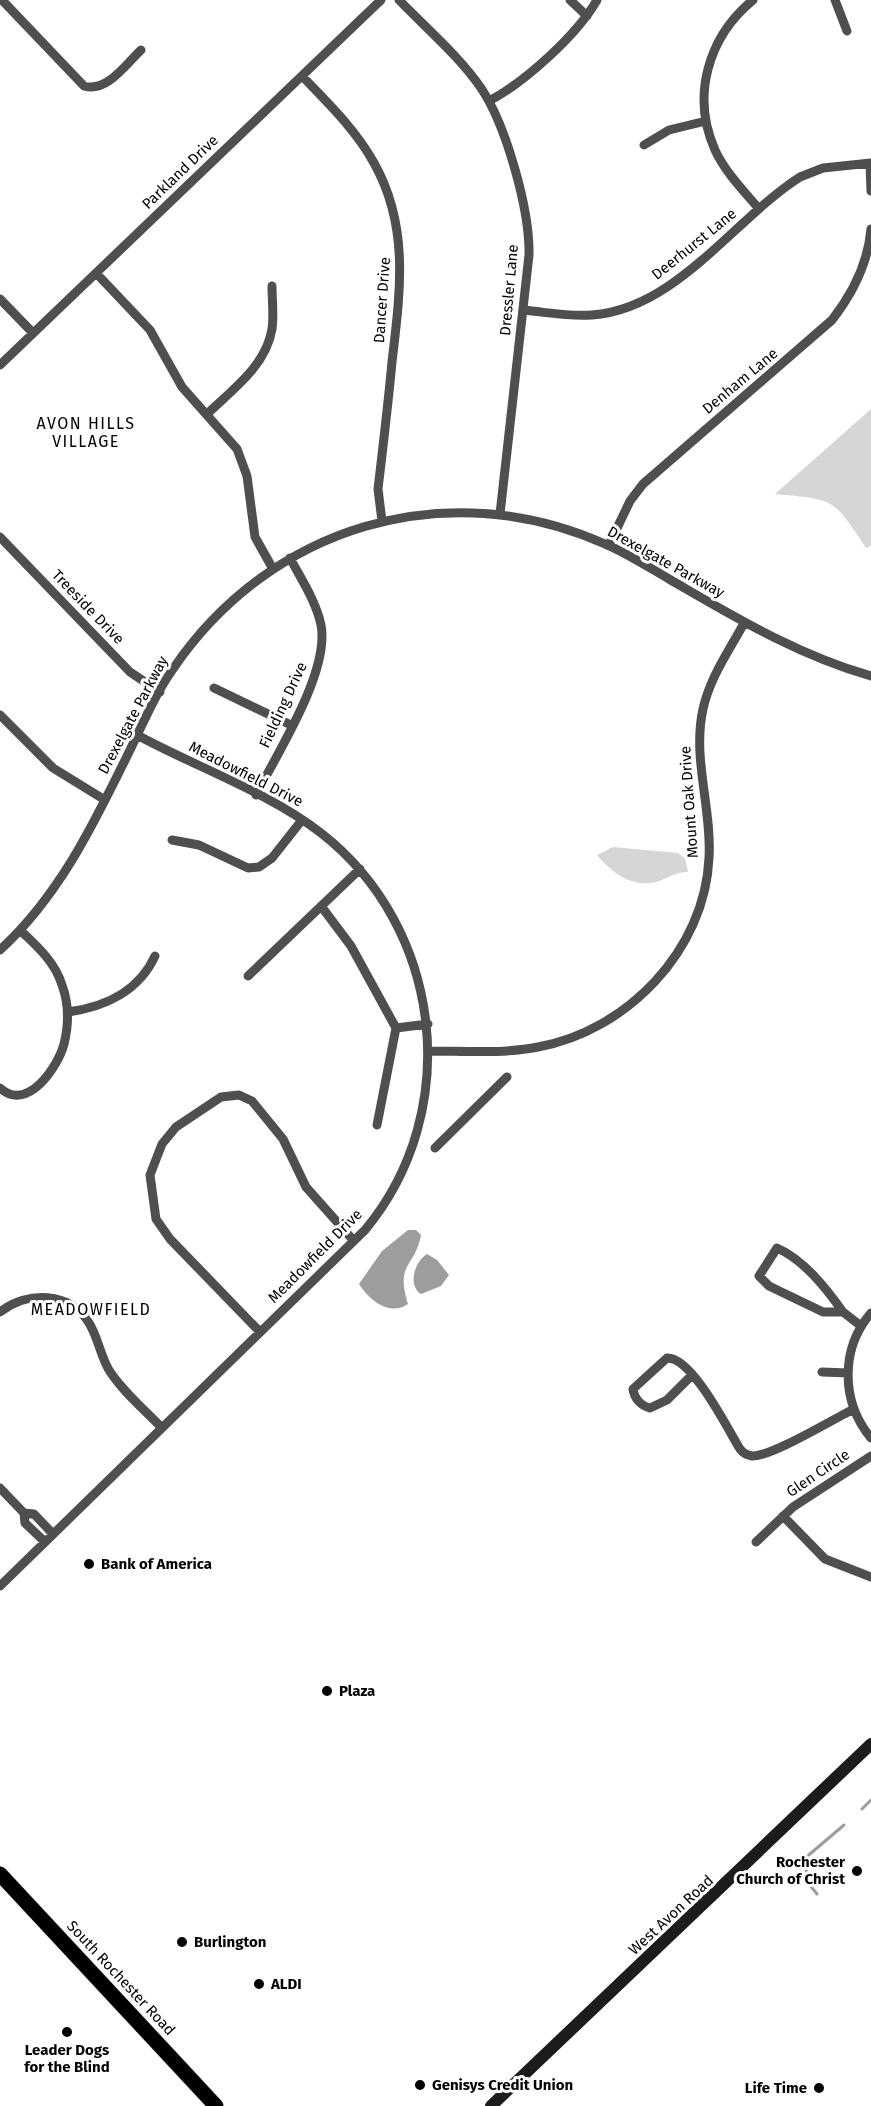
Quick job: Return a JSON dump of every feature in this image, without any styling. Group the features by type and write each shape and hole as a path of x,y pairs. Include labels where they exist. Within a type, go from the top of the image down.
{"main road":[{"name":"West Avon Road","path":"491,2106 871,1744"},
{"name":"South Rochester Road","path":"0,1874 216,2106"}],"street":[{"path":"2,0 84,86 96,88 106,83 141,50"},
{"name":"Parkland Drive","path":"0,365 381,0"},
{"name":"Dressler Lane","path":"399,0 474,79 489,101 526,214 529,247 500,514"},
{"path":"570,0 587,16"},
{"path":"489,101 519,83 587,16 597,0"},
{"path":"753,0 728,24 711,56 705,84 706,121 720,159 759,209"},
{"path":"835,0 847,31"},
{"name":"Dancer Drive","path":"302,76 344,121 370,155 385,185 399,232 401,280 378,489 382,521"},
{"path":"644,145 669,130 706,121"},
{"path":"871,163 871,191"},
{"name":"Deerhurst Lane","path":"523,310 592,315 621,310 649,298 670,285 759,209 809,172 836,166 871,163"},
{"name":"Denham Lane","path":"609,545 630,501 643,484 832,320 848,298 861,273 871,229"},
{"path":"96,273 150,330 178,381 230,439 242,459 249,484 255,537 273,568"},
{"path":"207,414 249,374 266,348 272,329 272,286"},
{"path":"0,299 33,333"},
{"name":"Drexelgate Parkway","path":"0,950 20,930 62,877 105,800 159,692 183,654 206,626 244,590 273,568 332,537 382,521 432,513 500,514 554,525 609,545 744,623 806,655 871,676"},
{"name":"Treeside Drive","path":"0,537 124,666 159,692"},
{"name":"Fielding Drive","path":"256,795 316,676 322,642 315,609 290,558"},
{"name":"Mount Oak Drive","path":"429,1051 505,1051 537,1047 574,1037 618,1014 648,989 667,968 684,942 697,913 708,871 708,808 700,748 702,711 718,667 744,623"},
{"path":"214,688 291,726"},
{"path":"2,722 53,768 105,800"},
{"name":"Meadowfield Drive","path":"0,1586 354,1241 389,1197 415,1140 427,1087 428,1024 421,984 403,934 379,894 360,869 331,841 302,820 137,735"},
{"path":"172,840 200,845 248,868 259,867 272,858 302,820"},
{"path":"248,976 360,869"},
{"path":"321,906 351,946 396,1028 377,1125"},
{"path":"0,1088 10,1095 27,1094 43,1080 62,1051 68,1012 63,986 54,968 20,930"},
{"path":"68,1012 95,1006 134,987 147,973 155,956"},
{"path":"396,1028 428,1024"},
{"path":"435,1148 507,1077"},
{"path":"260,1332 170,1239 156,1219 150,1175 162,1144 176,1127 221,1097 239,1095 252,1101 283,1139 306,1187 354,1241"},
{"path":"843,1312 823,1312 769,1287 759,1276 777,1248 796,1259 833,1297 843,1312 861,1326"},
{"path":"0,1312 17,1300 36,1297 57,1300 73,1306 90,1324 109,1370 162,1428"},
{"path":"871,1313 861,1326 850,1353 848,1373 854,1409 871,1438"},
{"path":"692,1375 668,1400 650,1408 640,1403 634,1393 633,1389 666,1358 678,1360 692,1375 740,1449 745,1454 754,1456 790,1442 854,1409"},
{"path":"822,1372 848,1373"},
{"name":"Glen Circle","path":"756,1542 783,1516 871,1456"},
{"path":"0,1488 24,1513 25,1523 45,1542"},
{"path":"24,1513 34,1514 53,1534"},
{"name":"Glen Circle","path":"783,1516 825,1559 871,1577"}],"shaded area":[{"path":"871,409 871,546 866,548 846,519 831,504 822,500 775,494"},
{"path":"613,847 678,853 685,858 688,872 656,882 631,881 609,868 597,855"},
{"path":"408,1230 416,1230 421,1235 415,1254 405,1272 408,1304 401,1308 387,1308 368,1296 359,1284 382,1251"},
{"path":"427,1254 437,1260 449,1275 441,1286 421,1294 414,1285 414,1273 419,1262"}],"waterway":[{"path":"862,1809 871,1800"},
{"path":"817,1894 809,1884 804,1859 844,1825"}],"place":[{"name":"Bank of America","path":"89,1564"},
{"name":"Plaza","path":"327,1691"},
{"name":"Rochester Church of Christ","path":"857,1871"},
{"name":"Burlington","path":"182,1942"},
{"name":"ALDI","path":"259,1984"},
{"name":"Leader Dogs for the Blind","path":"67,2032"},
{"name":"Genisys Credit Union","path":"420,2085"},
{"name":"Life Time","path":"819,2088"}],"district":[{"name":"AVON HILLS VILLAGE","path":"86,432"},
{"name":"MEADOWFIELD","path":"91,1309"}]}
